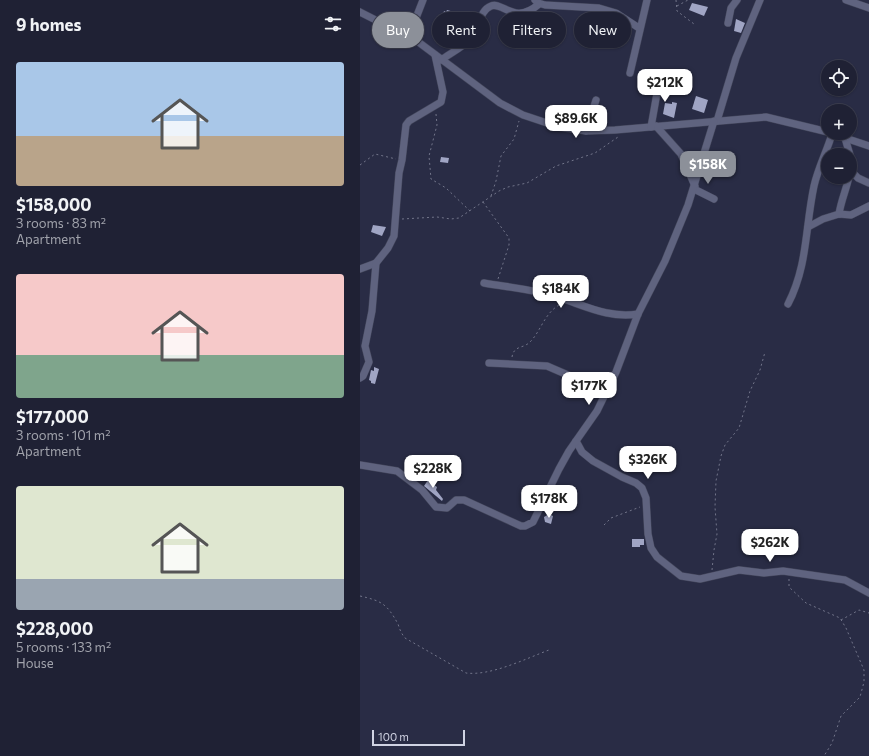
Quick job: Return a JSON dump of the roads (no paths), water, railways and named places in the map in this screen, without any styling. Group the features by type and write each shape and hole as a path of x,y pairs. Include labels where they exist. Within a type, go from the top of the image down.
{"street":[{"path":"418,12 423,0"},
{"path":"630,73 639,28 648,0"},
{"path":"728,23 731,8 737,0"},
{"path":"360,465 397,471 422,490 436,507 447,508 456,500 464,500 502,518 525,526 532,522 537,515 559,469 576,441 592,419 606,392 629,342 638,314 665,261 694,188 736,58 760,0"},
{"path":"846,0 869,8"},
{"path":"441,60 472,38 483,12 492,5 496,5 508,12 523,13 530,11 537,2 599,8 616,13 639,28"},
{"path":"360,12 372,18"},
{"path":"424,47 500,103 521,114 559,127 586,131 766,117 821,131"},
{"path":"360,378 363,376 369,362 365,346 372,311 376,263 392,241 396,220 399,173 406,125 409,121 441,102 443,92 434,54"},
{"path":"654,126 660,76"},
{"path":"586,131 596,100"},
{"path":"654,126 681,154 694,188 714,199"},
{"path":"788,304 797,286 803,268 817,174 828,140"},
{"path":"851,140 869,146"},
{"path":"857,177 869,183"},
{"path":"839,214 847,184"},
{"path":"808,228 823,219 839,214 851,215 869,206"},
{"path":"360,269 376,263"},
{"path":"484,283 545,294 600,312 628,316 638,314"},
{"path":"489,363 511,365 532,364 546,366 606,392"},
{"path":"576,441 582,452 593,461 639,485 644,491 649,542 654,554 681,576 697,579 739,570 792,573 845,580 869,593"}]}
